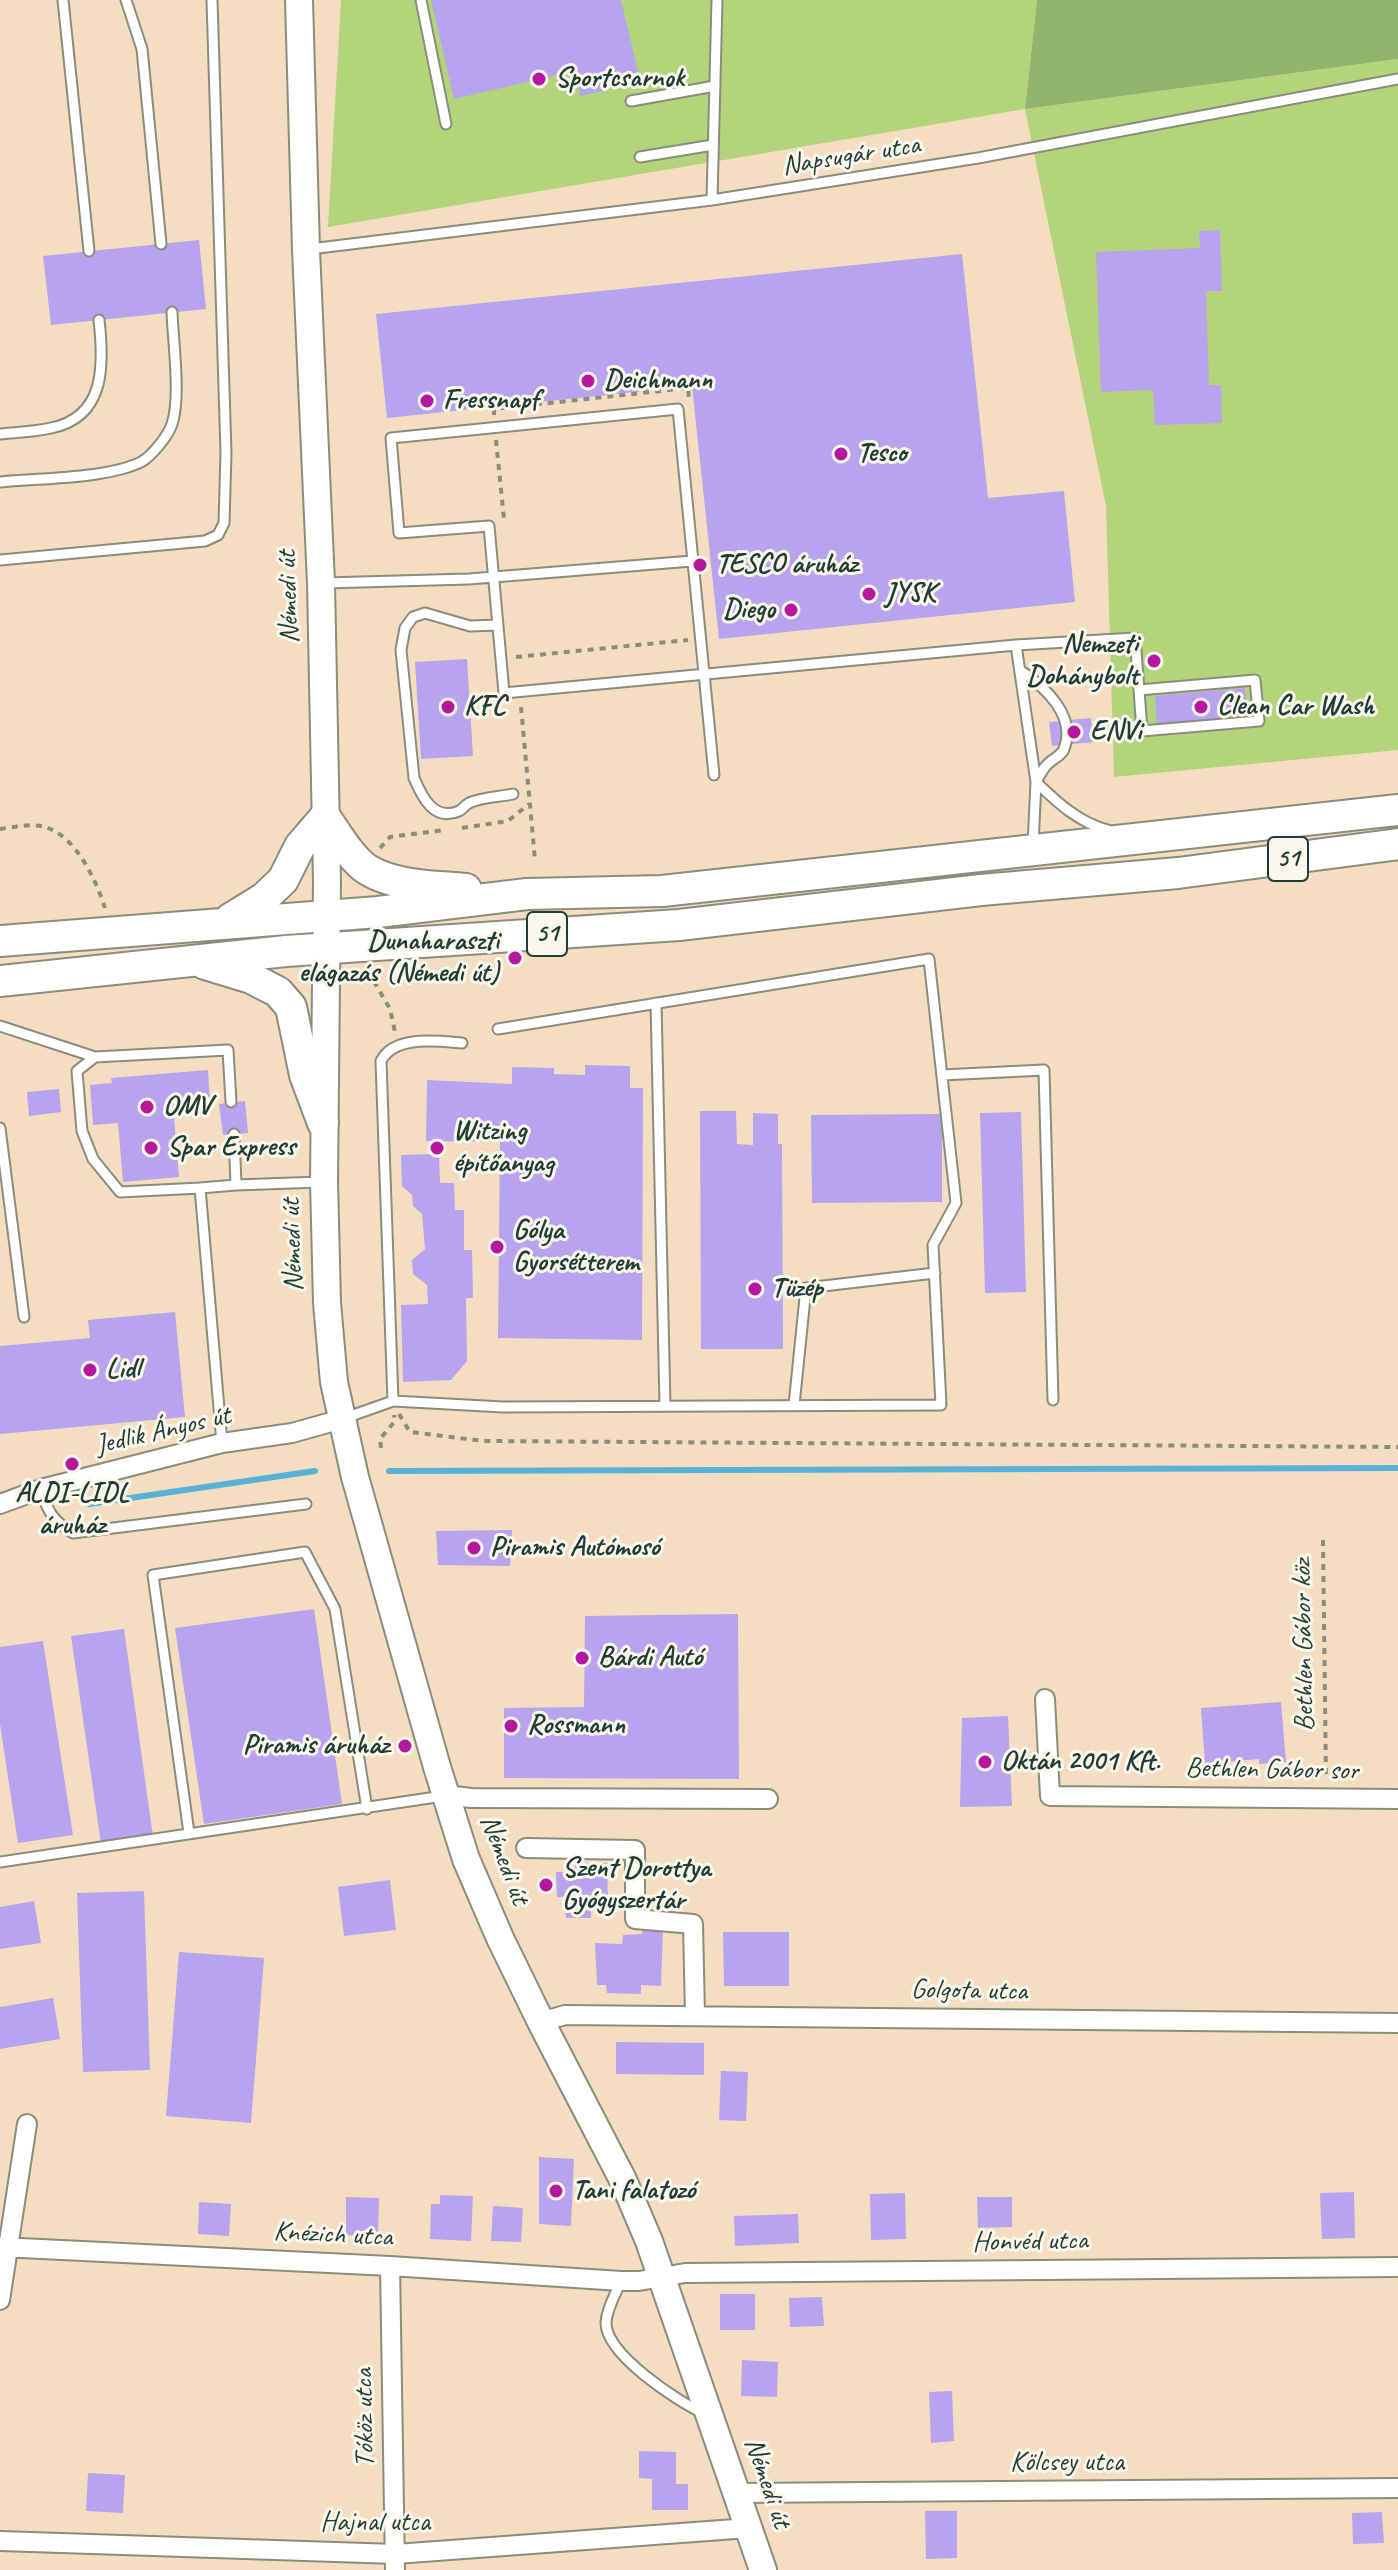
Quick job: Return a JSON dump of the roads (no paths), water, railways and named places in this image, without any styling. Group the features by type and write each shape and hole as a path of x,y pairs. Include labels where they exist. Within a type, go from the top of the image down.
{"main road":[{"name":"Némedi út","path":"299,0 306,250 321,583 327,948 324,1181 329,1339 342,1419 367,1523 466,1859 541,2022 623,2180 663,2277 763,2570"},
{"name":"51","path":"0,941 326,915 527,894 662,891 1033,858 1157,838 1398,810"},
{"path":"223,923 264,898 283,880 300,846 325,817 366,869 396,882 527,894"},
{"name":"51","path":"0,981 191,959 679,925 992,883 1178,873 1398,844"},
{"path":"191,959 251,978 278,992 291,1007 305,1075 323,1123"}],"street":[{"name":"Jedlik Ányos út","path":"0,1504 41,1489 222,1443 292,1433 342,1419"},
{"name":"Bethlen Gábor sor","path":"1045,1699 1050,1796 1398,1799"},
{"path":"446,1795 471,1798 768,1799"},
{"path":"526,1848 635,1850 635,1919 693,1924 695,2016"},
{"name":"Golgota utca","path":"541,2022 565,2015 1398,2023"},
{"path":"0,2300 4,2247 27,2124"},
{"name":"Knézich utca","path":"4,2247 621,2281 663,2277"},
{"name":"Tóköz utca","path":"390,2266 395,2562"},
{"name":"Honvéd utca","path":"663,2277 685,2273 1398,2267"},
{"name":"Kölcsey utca","path":"736,2493 1398,2488"},
{"name":"Hajnal utca","path":"0,2541 395,2562 749,2528"}],"lane":[{"path":"63,0 89,251"},
{"path":"126,0 142,49 161,244"},
{"path":"0,560 205,541 218,535 224,523 226,453 212,0"},
{"path":"421,0 446,124"},
{"path":"712,200 717,0"},
{"name":"Napsugár utca","path":"306,250 712,200 978,158 1398,79"},
{"path":"631,101 715,86"},
{"path":"640,157 713,145"},
{"path":"0,482 107,472 143,461 161,442 172,424 175,398 172,312"},
{"path":"0,434 53,428 79,417 97,391 103,361 99,320"},
{"path":"714,775 703,674 678,409 391,438 399,533 489,526 504,693 703,674 1016,645 1135,638 1142,731 1259,721 1255,680 1139,690"},
{"path":"321,583 494,577 692,561"},
{"path":"498,625 470,626 425,613 413,617 405,628 401,650 414,778 421,796 431,809 442,813 459,811 468,803 513,794"},
{"path":"1016,645 1036,782 1033,858"},
{"path":"1021,671 1040,684 1056,702 1064,720 1063,753 1046,764 1036,782"},
{"path":"1036,782 1067,810 1092,826 1157,838"},
{"path":"342,1419 393,1401 503,1407 941,1405 933,1245 956,1203 929,959 498,1029"},
{"path":"656,1003 665,1406"},
{"path":"0,1026 95,1057 228,1050 231,1102"},
{"path":"393,1401 381,1061 385,1052 397,1045 434,1041 462,1043"},
{"path":"95,1057 77,1071 82,1131 93,1159 120,1192 324,1181"},
{"path":"942,1075 1044,1070 1053,1400"},
{"path":"0,1128 24,1317"},
{"path":"234,1134 236,1185"},
{"path":"200,1188 222,1443"},
{"path":"794,1405 806,1288 935,1273"},
{"path":"41,1489 48,1512 57,1524 73,1533 306,1504"},
{"path":"189,1833 153,1575 305,1552 335,1609 367,1809"},
{"path":"0,1862 446,1795"},
{"name":"Némedi út","path":"621,2281 606,2322 615,2345 654,2383 683,2404 711,2417"}],"waterway":[{"path":"389,1471 1398,1468"},
{"path":"89,1504 315,1471"}],"place":[{"name":"Sportcsarnok","path":"539,79"},
{"name":"Deichmann","path":"588,381"},
{"name":"Fressnapf","path":"427,401"},
{"name":"Tesco","path":"841,454"},
{"name":"TESCO áruház","path":"700,565"},
{"name":"JYSK","path":"869,594"},
{"name":"Diego","path":"791,610"},
{"name":"Nemzeti Dohánybolt","path":"1154,661"},
{"name":"KFC","path":"448,707"},
{"name":"Clean Car Wash","path":"1201,707"},
{"name":"ENVi","path":"1074,732"},
{"name":"Dunaharaszti elágazás (Némedi út)","path":"515,958"},
{"name":"OMV","path":"147,1107"},
{"name":"Spar Express","path":"151,1148"},
{"name":"Witzing építőanyag","path":"437,1148"},
{"name":"Gólya Gyorsétterem","path":"497,1247"},
{"name":"Tüzép","path":"755,1289"},
{"name":"Lidl","path":"90,1370"},
{"name":"ALDI-LIDL áruház","path":"72,1464"},
{"name":"Piramis Autómosó","path":"474,1548"},
{"name":"Bárdi Autó","path":"582,1658"},
{"name":"Rossmann","path":"511,1726"},
{"name":"Piramis áruház","path":"405,1746"},
{"name":"Oktán 2001 Kft.","path":"985,1762"},
{"name":"Szent Dorottya Gyógyszertár","path":"546,1885"},
{"name":"Tani falatozó","path":"556,2191"}]}
